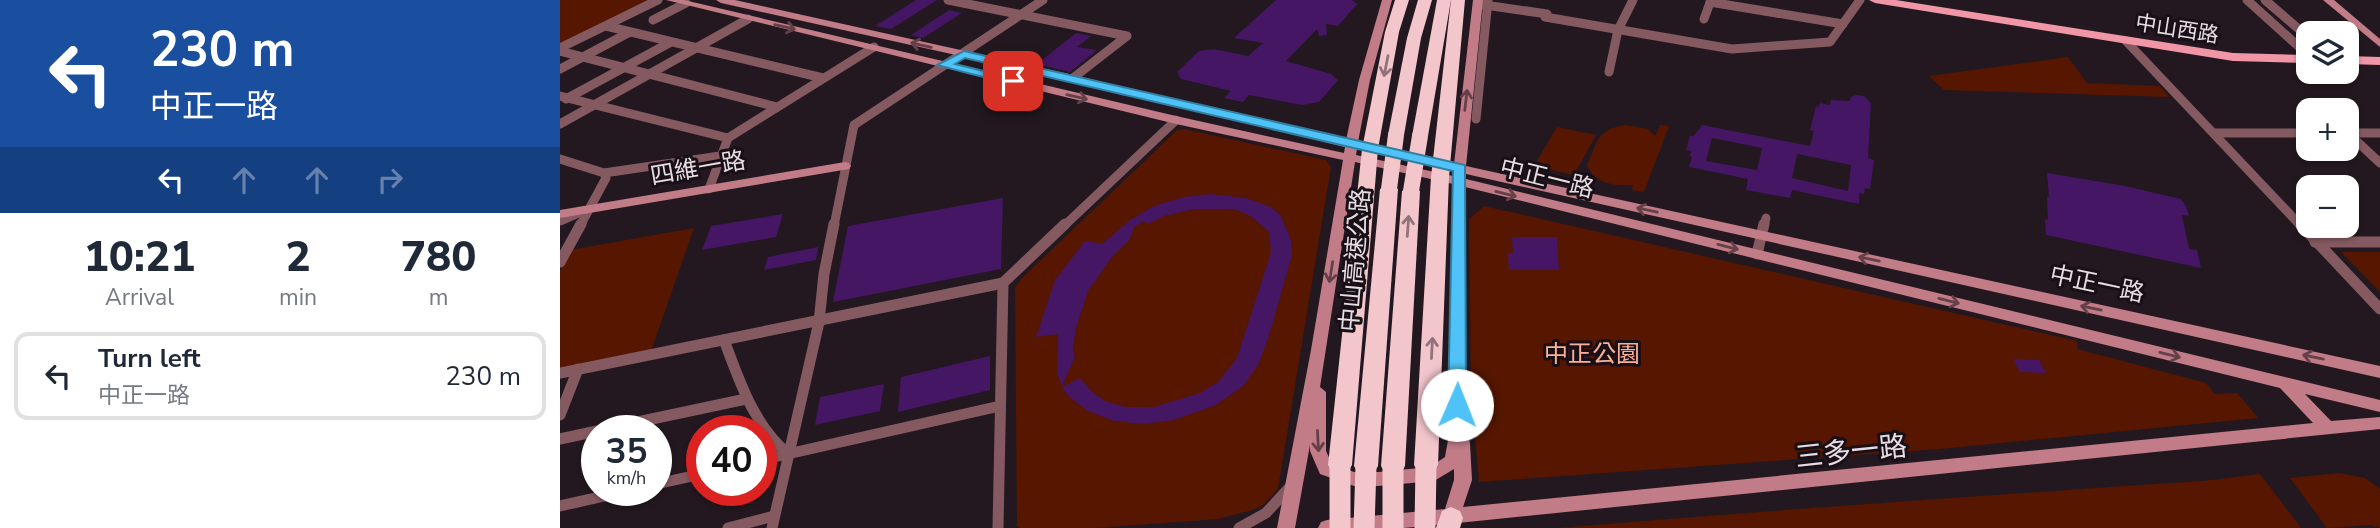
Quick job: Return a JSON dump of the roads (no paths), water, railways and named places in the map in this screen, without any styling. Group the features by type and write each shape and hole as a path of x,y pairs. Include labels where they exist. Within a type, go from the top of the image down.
{"highway":[{"path":"1340,528 1340,465 1360,153 1402,0"},
{"name":"中山高速公路","path":"1364,528 1366,466 1389,189 1414,38 1425,0"},
{"name":"中山高速公路","path":"1393,528 1393,466 1411,191 1444,0"},
{"path":"1425,528 1426,465 1450,173 1458,0"}],"main road":[{"name":"中山西路","path":"1875,0 2233,57 2296,57"},
{"path":"2359,61 2380,61"}],"street":[{"path":"560,50 658,0"},
{"name":"中正一路","path":"671,0 1176,120 1360,153"},
{"name":"中正一路","path":"721,0 1073,78 1360,153 1762,235 2380,372"},
{"path":"948,0 1127,36 1073,78"},
{"path":"728,528 773,522 819,322 824,274 854,125 1043,0"},
{"path":"1286,528 1323,324 1360,153 1371,49 1387,0"},
{"path":"1609,72 1618,30 1633,0"},
{"path":"1483,2 1547,14 1545,18 1732,49 1830,42 1860,0"},
{"path":"2247,0 2296,46"},
{"path":"2265,0 2296,27"},
{"path":"2328,0 2380,44"},
{"path":"2340,0 2380,33"},
{"path":"1704,19 1711,1 1843,24"},
{"path":"1449,523 1463,480 1457,405 1450,173 1483,2"},
{"path":"1476,119 1483,2"},
{"path":"653,20 686,3"},
{"path":"560,124 748,19"},
{"path":"606,26 823,78"},
{"path":"560,69 630,32"},
{"path":"2126,41 2380,309"},
{"path":"562,98 624,69 671,42"},
{"path":"709,189 727,138 873,47"},
{"path":"560,50 648,76 777,107"},
{"path":"562,98 727,138"},
{"path":"560,373 1003,283 1176,120"},
{"path":"2214,133 2296,133"},
{"path":"2359,133 2380,133"},
{"path":"2359,144 2380,163"},
{"path":"560,159 604,173 720,156"},
{"name":"四維一路","path":"560,215 845,166"},
{"path":"560,262 606,178 604,173"},
{"name":"中正一路","path":"1450,173 1757,254 2380,406"},
{"path":"1757,254 1766,218"},
{"path":"2315,242 2380,242"},
{"path":"999,528 1003,283"},
{"path":"1323,324 1317,403 1318,451 1326,469 1354,479 1434,474 1453,460 1457,405"},
{"path":"724,340 746,399 775,445 788,454"},
{"path":"560,415 578,369"},
{"path":"2285,383 2329,429"},
{"path":"672,415 746,399"},
{"path":"777,456 1000,405"},
{"name":"三多一路","path":"1327,528 1449,523 2380,424"},
{"path":"560,439 581,435"},
{"path":"1239,528 1266,513 1294,482"},
{"path":"560,506 581,501"}],"park label":[{"name":"中正公園","path":"1592,354"}]}
